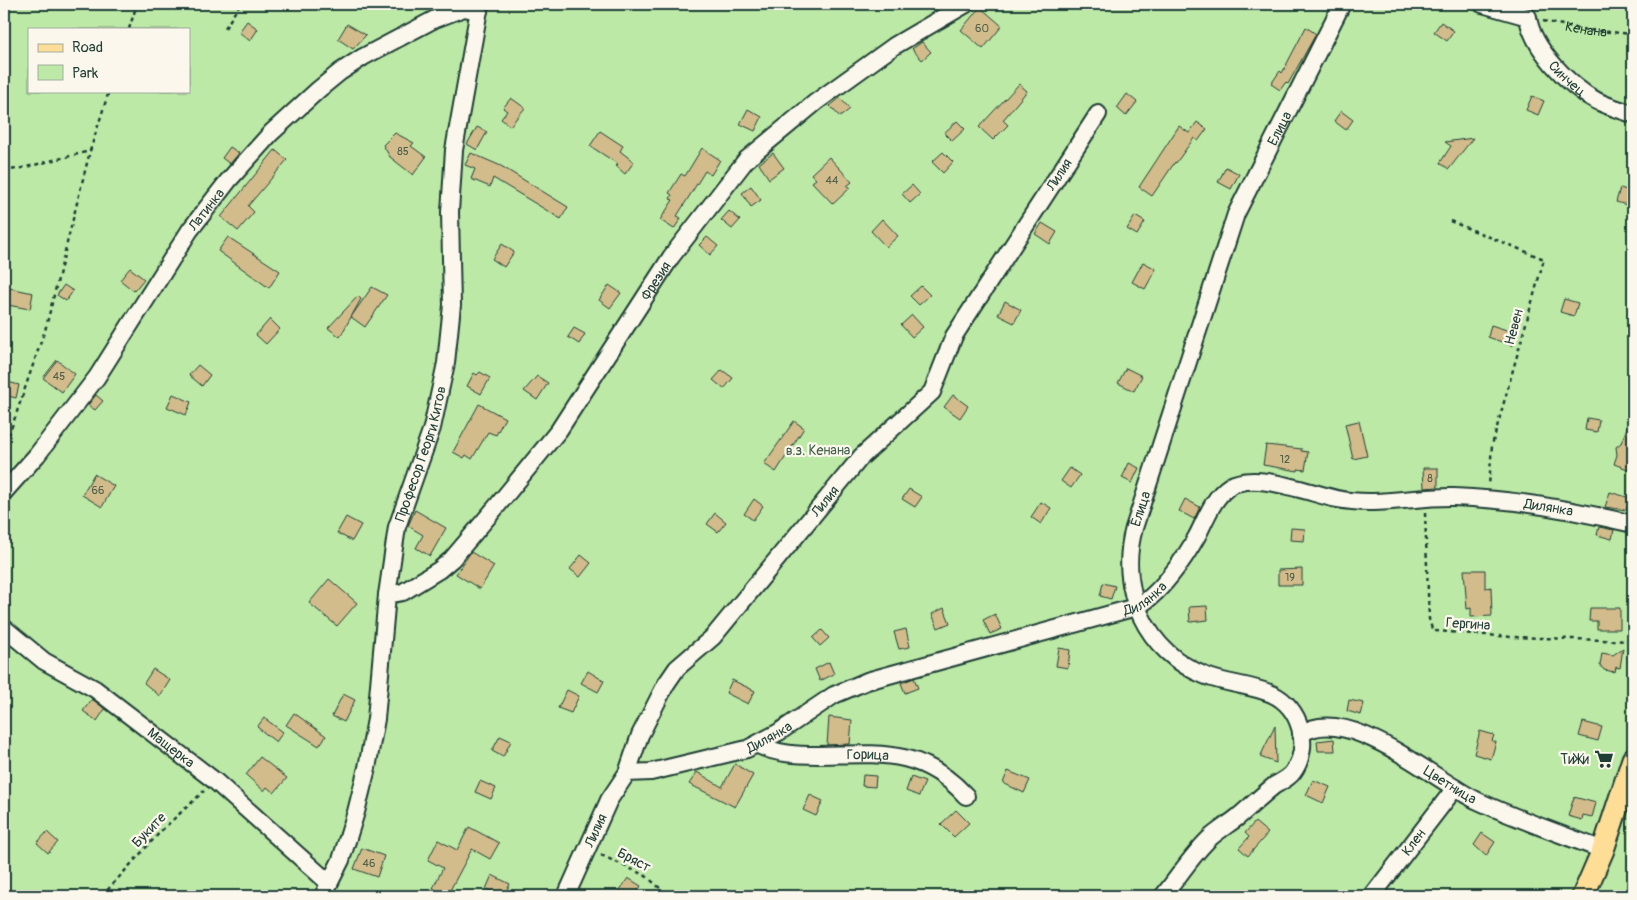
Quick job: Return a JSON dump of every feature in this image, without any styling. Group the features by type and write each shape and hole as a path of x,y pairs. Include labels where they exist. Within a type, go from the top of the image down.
{"main road":[{"path":"1583,896 1602,850 1633,759"}],"street":[{"name":"Фрезия","path":"386,595 403,592 439,570 452,559 497,506 559,430 671,257 746,160 816,102 894,46 966,4"},
{"name":"Елица","path":"1163,896 1209,839 1294,772 1301,752 1301,734 1293,712 1274,695 1208,677 1176,660 1150,633 1136,607 1129,576 1130,540 1232,226 1342,4"},
{"path":"1482,4 1528,17"},
{"name":"Професор Георги Китов","path":"326,890 341,860 367,768 376,720 386,595 397,527 432,428 446,363 452,305 450,212 454,150 479,7"},
{"name":"Латинка","path":"4,492 37,455 97,377 190,230 228,181 271,133 318,90 340,72 363,57 450,13 464,8 479,7"},
{"name":"Синчец","path":"1528,17 1536,44 1576,86 1596,100 1633,114"},
{"name":"Лилия","path":"566,896 609,800 627,773 644,726 666,684 677,668 713,637 861,457 932,392 954,336 1098,114"},
{"name":"Дилянка","path":"627,773 651,772 758,745 834,695 867,681 1136,607 1150,598 1186,554 1219,496 1229,487 1242,482 1263,482 1350,501 1378,503 1454,497 1564,508 1633,524"},
{"name":"Мащерка","path":"4,628 44,661 95,689 215,782 326,890"},
{"name":"Цветница","path":"1301,734 1307,730 1330,728 1365,734 1455,788 1490,806 1602,850"},
{"name":"Горица","path":"758,745 768,750 792,754 900,755 918,760 936,770 953,782 966,796"},
{"name":"Клен","path":"1372,896 1455,788"}],"path":[{"path":"129,28 138,4"},
{"path":"225,28 240,4"},
{"name":"Кенана","path":"1528,17 1587,30 1633,34"},
{"path":"4,442 10,432 46,327 90,151 109,92"},
{"path":"4,171 90,151"},
{"name":"Невен","path":"1450,221 1544,258 1492,445 1488,500"},
{"name":"Гергина","path":"1424,498 1429,620 1434,630 1444,633 1633,641"},
{"name":"Буките","path":"102,896 162,830 215,782"},
{"name":"Бряст","path":"586,849 632,868 669,896"}],"green space":[{"name":"в.з. Кенана","path":"4,4 1633,4 1633,896 4,896"}],"building":[{"path":"980,7 1002,26 983,49 961,30"},
{"path":"247,21 258,29 250,41 239,32"},
{"path":"1441,22 1454,31 1447,41 1434,32"},
{"path":"347,24 366,35 353,49 338,39"},
{"path":"1306,27 1316,34 1288,84 1286,82 1280,90 1271,84 1280,71 1282,73"},
{"path":"922,42 931,52 922,60 912,49"},
{"path":"1019,84 1027,91 1003,120 1008,125 993,140 979,127"},
{"path":"1127,94 1137,102 1126,116 1117,108"},
{"path":"1532,96 1544,101 1538,115 1526,110"},
{"path":"511,98 525,108 510,126 501,119 507,111 503,108"},
{"path":"840,98 850,109 840,117 830,106"},
{"path":"748,109 762,117 755,131 740,124"},
{"path":"1341,111 1353,120 1346,130 1334,121"},
{"path":"957,121 965,129 952,141 944,133"},
{"path":"1197,122 1207,129 1198,141 1194,138 1152,196 1139,187 1179,126 1189,133"},
{"path":"477,127 487,132 477,150 467,144"},
{"path":"600,131 623,146 620,151 634,162 625,174 616,166 618,164 590,146"},
{"path":"395,133 414,143 411,146 426,157 413,175 390,157 383,145"},
{"path":"1473,138 1449,169 1440,163 1451,146 1445,142"},
{"path":"230,147 239,153 230,164 222,158"},
{"path":"702,148 720,160 711,175 705,171 677,216 681,218 674,229 660,220 673,200 670,199 672,195 669,193 681,174 685,176"},
{"path":"275,150 287,160 248,206 254,212 238,231 221,217"},
{"path":"943,152 953,162 943,173 932,162"},
{"path":"471,153 501,166 568,207 561,219 493,178 490,187 471,179 475,169 465,165"},
{"path":"773,153 784,168 769,179 759,164"},
{"path":"829,157 852,182 847,186 850,188 833,204 812,182 816,179 811,174"},
{"path":"1226,167 1239,174 1231,189 1218,182"},
{"path":"912,185 920,194 910,203 902,194"},
{"path":"751,186 761,200 751,207 742,193"},
{"path":"1620,188 1631,191 1627,205 1616,202"},
{"path":"729,211 740,220 732,229 721,220"},
{"path":"1135,216 1145,222 1137,235 1127,229"},
{"path":"882,219 898,236 886,247 871,231"},
{"path":"1042,223 1057,232 1050,244 1035,234"},
{"path":"228,237 280,271 269,288 218,251"},
{"path":"707,237 718,246 710,255 699,245"},
{"path":"502,244 514,252 504,267 492,259"},
{"path":"1143,262 1156,269 1145,289 1132,282"},
{"path":"130,268 144,279 134,291 120,280"},
{"path":"64,285 73,291 66,301 57,295"},
{"path":"609,285 621,293 610,308 599,300"},
{"path":"921,286 930,295 919,305 910,296"},
{"path":"372,287 387,295 365,327 351,317"},
{"path":"10,288 33,293 30,309 7,305"},
{"path":"358,296 361,299 340,337 328,328"},
{"path":"1564,299 1578,303 1574,316 1560,312"},
{"path":"1005,301 1021,310 1014,323 998,315"},
{"path":"912,315 923,327 912,337 901,325"},
{"path":"270,319 280,329 266,344 256,335"},
{"path":"1491,325 1516,333 1513,346 1488,337"},
{"path":"574,328 585,334 579,344 568,337"},
{"path":"57,360 75,374 62,392 43,378"},
{"path":"198,365 210,375 202,386 189,375"},
{"path":"1126,368 1142,376 1134,391 1118,383"},
{"path":"722,370 733,378 724,389 713,380"},
{"path":"480,372 490,378 481,394 467,386 474,373 477,375"},
{"path":"537,376 548,383 537,400 524,391"},
{"path":"4,381 19,385 16,398 4,395"},
{"path":"173,394 191,402 186,415 167,407"},
{"path":"96,395 103,401 95,410 88,405"},
{"path":"953,395 968,406 960,418 944,407"},
{"path":"479,404 505,418 496,435 488,432 472,459 466,455 464,458 453,452"},
{"path":"1632,415 1633,471 1614,464 1617,455 1616,447 1621,443"},
{"path":"1587,418 1599,420 1597,432 1585,430"},
{"path":"794,421 804,428 776,472 764,464"},
{"path":"1359,421 1367,456 1353,459 1345,424"},
{"path":"1266,445 1302,449 1301,451 1308,452 1305,470 1298,469 1298,471 1263,465"},
{"path":"1129,463 1139,468 1132,483 1122,478"},
{"path":"1070,468 1080,475 1071,488 1061,481"},
{"path":"1423,468 1438,468 1438,487 1424,488"},
{"path":"94,474 114,486 102,507 82,495"},
{"path":"909,489 922,497 915,507 902,499"},
{"path":"1610,492 1630,498 1626,510 1605,507"},
{"path":"754,499 763,506 753,520 744,514"},
{"path":"1185,499 1200,507 1194,519 1179,511"},
{"path":"1041,502 1051,508 1041,524 1031,517"},
{"path":"415,510 446,528 430,556 416,548 423,535 408,526"},
{"path":"715,513 726,522 718,532 707,524"},
{"path":"346,517 361,525 352,541 337,533"},
{"path":"1599,527 1614,530 1612,539 1597,535"},
{"path":"1291,528 1305,529 1304,541 1290,540"},
{"path":"471,552 494,566 480,589 456,574"},
{"path":"581,555 591,563 580,577 570,569"},
{"path":"1302,569 1302,585 1278,585 1278,570"},
{"path":"1464,570 1485,570 1485,588 1491,587 1492,616 1471,617 1471,608 1467,609"},
{"path":"329,579 357,603 337,626 309,603"},
{"path":"1103,583 1115,586 1111,599 1100,596"},
{"path":"1207,606 1208,620 1190,622 1189,607"},
{"path":"944,608 950,623 938,628 932,614"},
{"path":"1590,608 1620,608 1620,629 1597,629 1597,621 1589,621"},
{"path":"995,614 1002,629 990,634 983,620"},
{"path":"906,629 910,647 899,649 894,632"},
{"path":"822,630 829,638 820,646 813,638"},
{"path":"1059,648 1070,650 1068,668 1056,666"},
{"path":"1623,648 1620,668 1616,667 1615,672 1604,670 1600,665 1602,653 1613,655"},
{"path":"829,662 834,674 820,681 815,669"},
{"path":"153,669 170,680 160,696 144,683"},
{"path":"588,671 604,681 598,692 581,683"},
{"path":"914,678 918,688 905,693 901,683"},
{"path":"732,680 755,691 748,704 726,693"},
{"path":"567,690 579,696 571,713 558,708"},
{"path":"343,694 355,700 344,722 332,716"},
{"path":"92,699 105,709 97,721 83,711"},
{"path":"1349,700 1364,703 1361,715 1347,711"},
{"path":"294,713 326,736 319,746 286,725"},
{"path":"829,717 852,720 850,744 827,745"},
{"path":"264,718 283,732 276,742 257,727"},
{"path":"1583,722 1602,727 1598,741 1579,736"},
{"path":"1275,726 1276,763 1260,757"},
{"path":"1480,731 1494,735 1492,741 1496,742 1491,759 1474,754"},
{"path":"500,736 511,741 503,757 492,751"},
{"path":"1334,739 1335,751 1318,751 1317,741"},
{"path":"260,757 287,778 274,793 267,787 264,791 246,775"},
{"path":"735,764 753,775 735,807 689,784 697,772 722,787"},
{"path":"1008,771 1030,780 1024,793 1003,783"},
{"path":"863,775 876,776 875,787 862,786"},
{"path":"911,777 925,782 919,796 906,791"},
{"path":"1313,780 1330,787 1323,803 1306,795"},
{"path":"480,781 496,788 491,799 475,792"},
{"path":"810,795 823,801 816,816 803,810"},
{"path":"1574,797 1596,803 1592,817 1583,815 1582,820 1568,816"},
{"path":"956,810 969,823 954,837 941,824"},
{"path":"1255,822 1268,833 1248,856 1239,848 1249,837 1245,833"},
{"path":"469,827 499,843 490,859 472,849 447,896 433,888 443,868 428,860 438,840 457,850"},
{"path":"47,832 58,842 48,853 37,843"},
{"path":"1482,833 1495,842 1486,856 1474,845"},
{"path":"362,848 384,856 377,877 354,869"},
{"path":"492,875 510,884 504,896 486,889"},
{"path":"628,878 641,886 635,896 616,896"}],"place":[{"name":"ТиЖи","path":"1604,759"}]}
